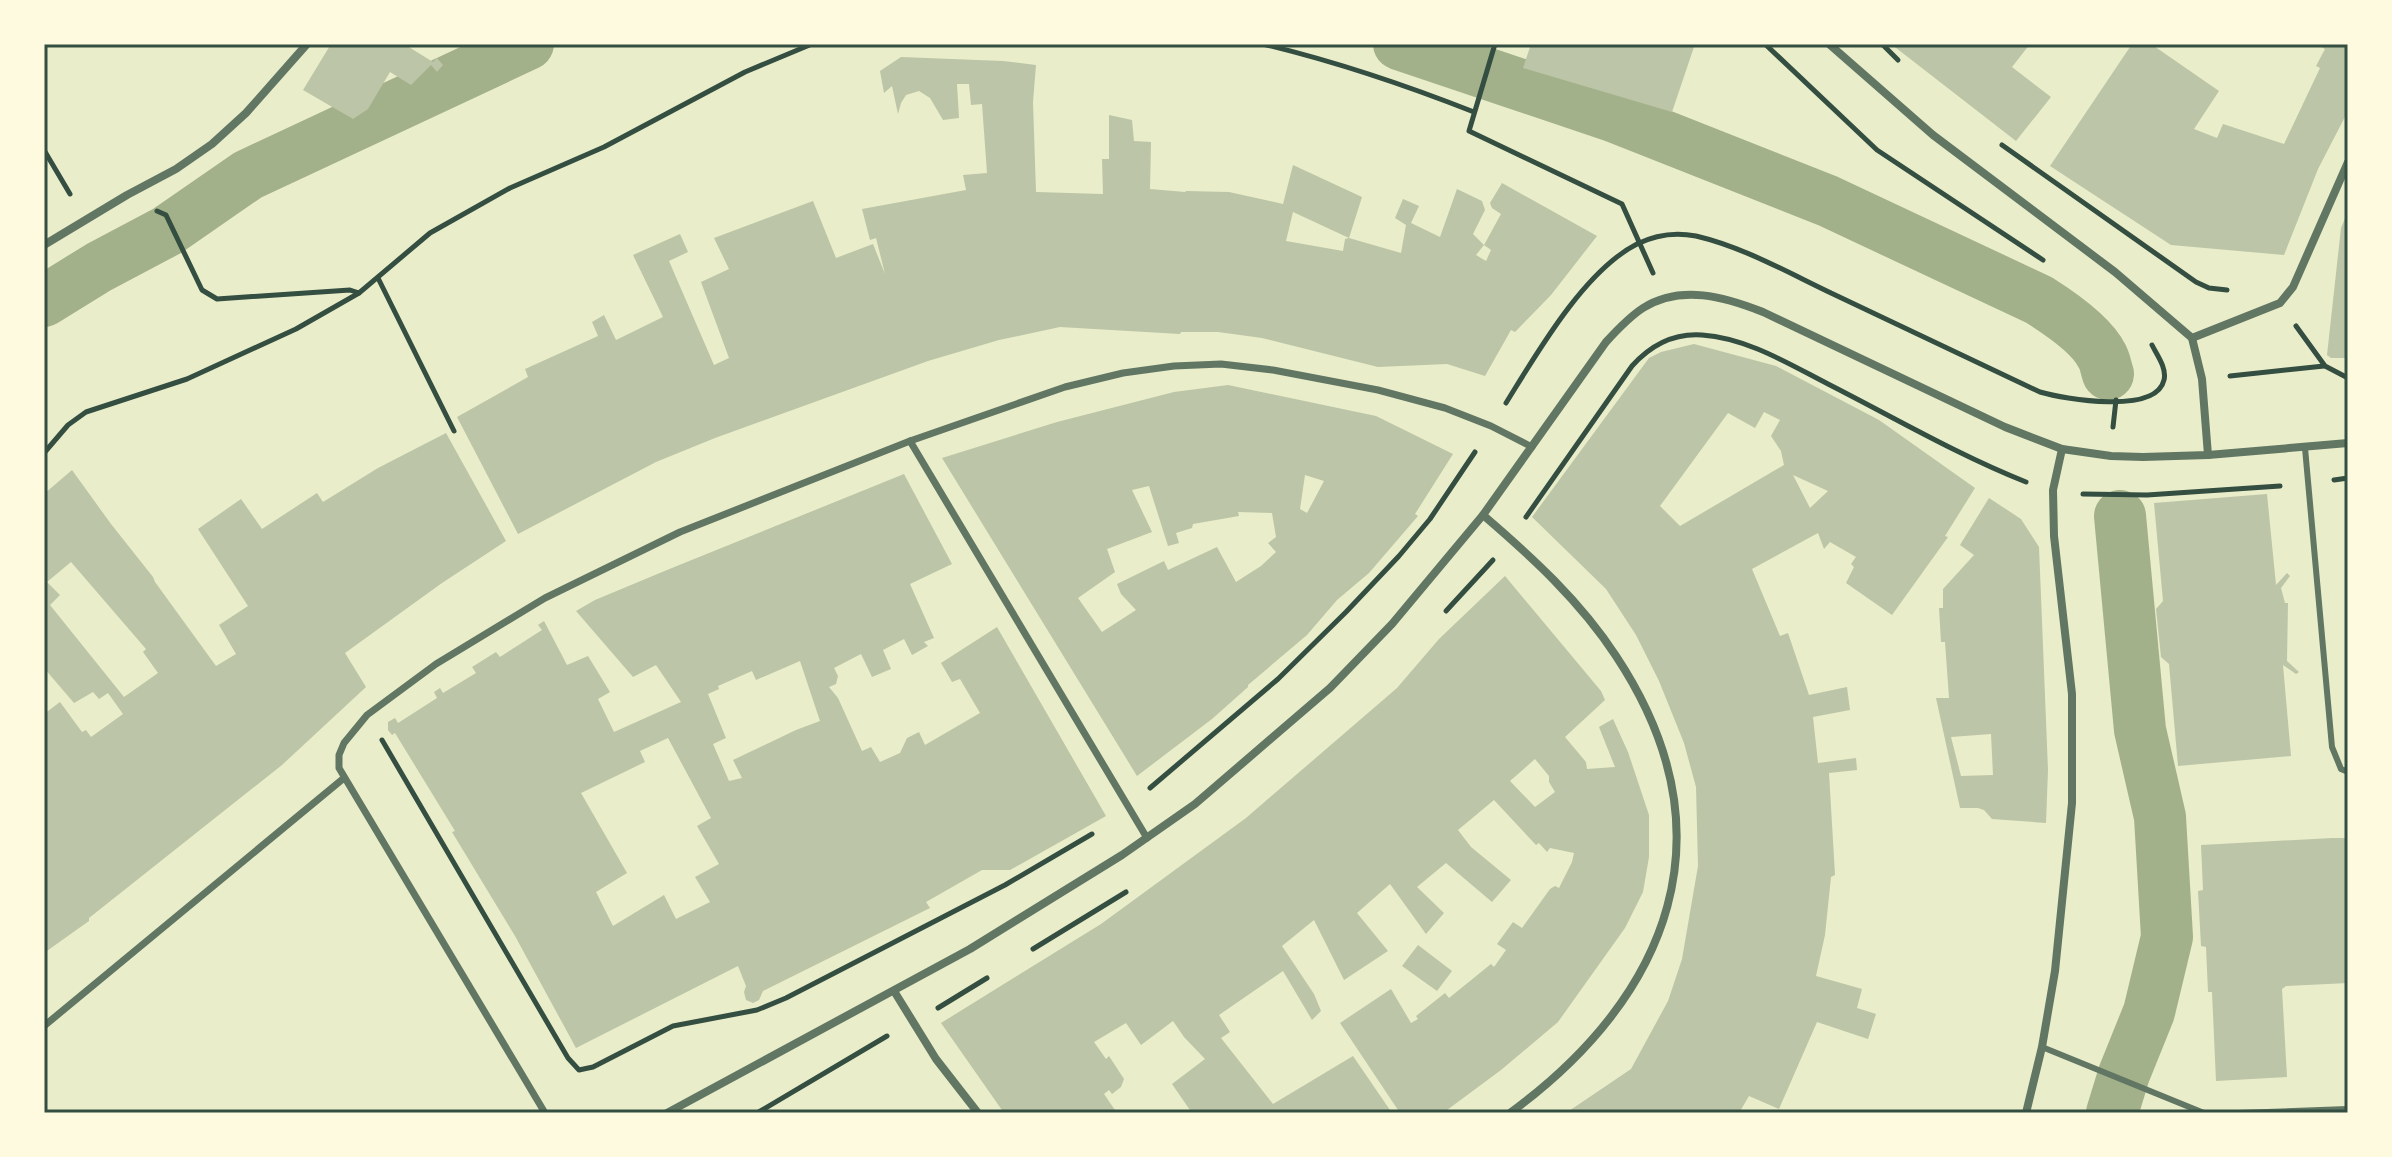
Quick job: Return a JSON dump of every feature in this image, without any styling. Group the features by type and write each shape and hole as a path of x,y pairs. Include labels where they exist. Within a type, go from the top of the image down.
{"street":[{"path":"44,245 176,169 212,144 246,113 307,44"},
{"path":"1829,44 1933,135 2115,272 2192,338 2202,379 2208,455"},
{"path":"2192,338 2280,303 2293,287 2348,162"},
{"path":"667,1113 894,991 1048,902 1195,804 1330,688 1401,613 1483,515 1596,355 1626,322 1656,301 1692,294 1733,300 2005,427 2062,449 2143,457 2208,455 2348,443"},
{"path":"545,1113 339,768 339,755 353,730 367,715 436,664 545,598 680,532 910,441 1065,387 1123,373 1221,364 1273,370 1378,390 1445,408 1532,447"},
{"path":"910,441 1147,838"},
{"path":"2026,1113 2042,1047 2055,971 2072,803 2072,694 2054,536 2053,490 2062,449"},
{"path":"1483,515 1570,597 1616,656 1640,696 1657,738 1670,776 1677,818 1673,884 1663,925 1628,996 1603,1029 1574,1058 1510,1113"},
{"path":"44,1026 344,778"},
{"path":"894,991 936,1059 978,1113"}],"lane":[{"path":"2305,448 2332,747 2341,769 2348,772"},
{"path":"2042,1047 2204,1113"},
{"path":"2239,1113 2348,1109"}],"path":[{"path":"44,453 68,425 86,412 187,379 296,329 359,293 430,233 510,188 604,147 745,72 812,44"},
{"path":"1263,44 1330,60 1386,78 1474,112"},
{"path":"1495,44 1469,131 1622,204"},
{"path":"1765,44 1877,150 2045,261"},
{"path":"1882,44 1900,62"},
{"path":"2000,144 2196,282 2221,290 2264,290 2280,303 2325,366 2348,378"},
{"path":"44,150 75,202"},
{"path":"166,215 202,290 217,299 350,290 359,293"},
{"path":"367,715 568,1058 579,1070 593,1067 673,1026 757,1010 786,998 1005,885 1101,829 1278,679 1399,556 1430,519 1569,309 1598,274 1621,253 1639,243 1665,234 1693,235 1749,254 2040,392 2080,401 2139,399 2152,394 2164,383 2325,366"},
{"path":"378,278 454,431"},
{"path":"1438,619 1511,539 1632,366 1646,350 1683,336 1701,334 1762,351 2003,473 2053,490 2107,496 2348,478"},
{"path":"2144,335 2164,369 2164,383"},
{"path":"1021,957 1137,884"},
{"path":"757,1113 873,1043 913,1024 994,973"}],"building":[{"path":"331,44 404,44 433,62 437,58 443,65 437,72 431,65 411,85 390,72 368,109 353,119 303,90"},
{"path":"1531,44 1695,44 1672,112 1523,68"},
{"path":"1891,44 2030,44 2012,67 2051,97 2016,141"},
{"path":"2132,44 2151,44 2219,91 2194,129 2217,138 2223,124 2284,144 2320,68 2316,66 2325,49 2316,44 2348,44 2348,111 2318,169 2284,255 2171,245 2050,166"},
{"path":"901,57 1036,65 1033,102 1036,192 1103,194 1102,159 1109,159 1109,115 1132,120 1134,141 1151,142 1150,189 1229,192 1283,204 1293,165 1362,197 1349,238 1401,253 1406,225 1395,218 1403,199 1419,206 1411,223 1440,237 1457,189 1482,201 1485,210 1473,234 1484,245 1501,214 1490,203 1502,183 1597,236 1551,295 1515,332 1511,330 1485,376 1447,364 1378,367 1262,338 1218,332 1180,334 1060,327 999,340 928,361 715,438 656,462 518,534 457,417 528,377 525,369 598,336 592,322 604,315 616,340 663,317 633,255 680,234 688,252 669,261 714,365 729,358 701,282 729,269 714,238 813,201 836,258 873,244 885,274 876,238 870,240 862,209 966,190 963,175 987,173 982,104 971,105 969,84 957,84 959,118 943,120 930,98 919,91 906,95 898,114 892,86 884,93 880,71","holes":["1293,212 1349,238 1345,239 1343,251 1286,241","1484,245 1491,250 1486,261 1476,255"]},
{"path":"2348,211 2348,358 2331,358 2327,355 2341,228"},
{"path":"1694,344 1776,366 1879,420 1975,488 1945,536 1948,537 1892,615 1846,583 1856,557 1830,542 1824,549 1818,533 1752,569 1780,636 1788,633 1809,695 1847,687 1850,710 1813,717 1818,763 1856,758 1857,770 1829,773 1835,875 1831,877 1825,935 1816,976 1862,989 1857,1008 1876,1014 1868,1039 1817,1022 1779,1109 1749,1096 1739,1113 1566,1113 1631,1069 1668,1001 1682,959 1698,866 1696,787 1684,743 1636,635 1606,589 1532,517 1649,358","holes":["1764,412 1780,420 1771,436 1781,451 1784,465 1680,526 1660,506 1728,413 1755,428","1793,475 1828,491 1810,508"]},
{"path":"1228,385 1376,416 1453,454 1415,514 1418,516 1369,573 1337,600 1307,635 1212,719 1137,776 942,458 1057,422 1174,392","holes":["1305,475 1324,481 1307,513 1300,509","1149,486 1168,546 1179,543 1176,533 1192,528 1193,524 1239,516 1238,512 1272,513 1276,537 1268,543 1276,552 1236,582 1217,547 1168,570 1164,561 1117,584 1121,594 1136,610 1102,632 1078,598 1115,572 1107,549 1152,532 1132,490"]},
{"path":"446,433 506,541 345,653 366,687 282,765 89,921 44,953 44,714 60,702 82,732 86,730 91,737 123,714 108,693 99,699 93,692 74,703 44,668 44,494 72,470 216,666 236,654 219,625 248,606 198,529 241,499 262,529 317,493 323,502 378,468","holes":["71,562 146,649 143,652 158,673 124,697 50,605 60,595 47,582"]},
{"path":"904,474 952,564 910,584 934,638 924,642 928,646 912,655 904,639 883,650 891,669 872,677 861,654 834,668 838,676 836,684 829,687 838,698 862,751 871,747 880,762 900,753 907,738 919,732 925,745 980,713 960,679 952,682 941,663 997,627 1106,816 1010,870 982,870 926,902 930,908 763,991 759,1000 753,1003 746,1000 746,986 738,966 576,1048 515,936 452,832 455,831 395,733 392,735 388,730 388,722 395,718 398,723 437,698 434,692 440,688 443,693 476,673 472,667 496,652 500,657 542,630 538,625 544,621 567,665 588,656 610,692 598,699 614,732 681,702 656,665 633,677 576,611 595,600","holes":["800,661 820,721 733,760 742,778 729,781 713,744 726,738 708,694 719,689 718,686 752,671 756,680","668,738 711,818 697,826 719,864 695,877 710,902 676,919 664,895 613,926 596,892 627,873 581,793 645,762 640,751"]},
{"path":"2267,494 2276,585 2287,573 2290,576 2281,588 2285,603 2288,603 2287,661 2299,672 2296,674 2283,665 2291,756 2178,766 2169,664 2161,657 2156,609 2163,601 2154,503"},
{"path":"1989,498 2021,519 2039,547 2048,770 2046,823 1992,819 1984,810 1960,808 1936,698 1949,698 1939,608 1943,608 1943,589 1974,555 1960,545","holes":["1991,734 1993,775 1961,776 1951,737"]},
{"path":"1505,576 1601,691 1605,700 1565,737 1586,762 1587,769 1615,767 1599,727 1613,719 1628,752 1649,815 1649,857 1643,892 1625,928 1558,1022 1443,1113 1400,1113 1340,1023 1391,989 1411,1023 1418,1019 1416,1016 1445,993 1449,998 1491,964 1494,967 1506,950 1497,944 1513,922 1522,928 1550,889 1555,886 1559,888 1574,853 1550,848 1547,852 1539,843 1536,845 1494,800 1458,830 1471,847 1511,880 1492,902 1446,863 1417,887 1444,913 1426,934 1390,884 1357,913 1388,951 1344,980 1314,920 1282,946 1314,994 1321,1011 1312,1020 1283,971 1219,1015 1230,1032 1221,1038 1273,1104 1353,1056 1392,1113 1192,1113 1172,1084 1205,1059 1173,1021 1141,1045 1126,1023 1094,1042 1106,1059 1109,1056 1124,1079 1121,1087 1112,1094 1109,1090 1104,1094 1117,1113 1004,1113 941,1023 1101,924 1246,818 1397,688 1439,639","holes":["1535,759 1549,776 1555,792 1535,807 1510,781"]},
{"path":"2348,838 2348,983 2286,986 2282,989 2287,1077 2216,1081 2212,992 2208,992 2206,947 2201,946 2198,891 2203,890 2201,845"},
{"path":"1418,945 1452,971 1437,991 1402,966"}],"waterway":[{"path":"44,301 167,231 248,175 528,44"},
{"path":"1399,44 1613,116 1828,201 2039,300 2091,340 2103,358 2108,374"},
{"path":"2112,1113 2149,1012 2167,937 2160,817 2140,730 2120,516"}]}
